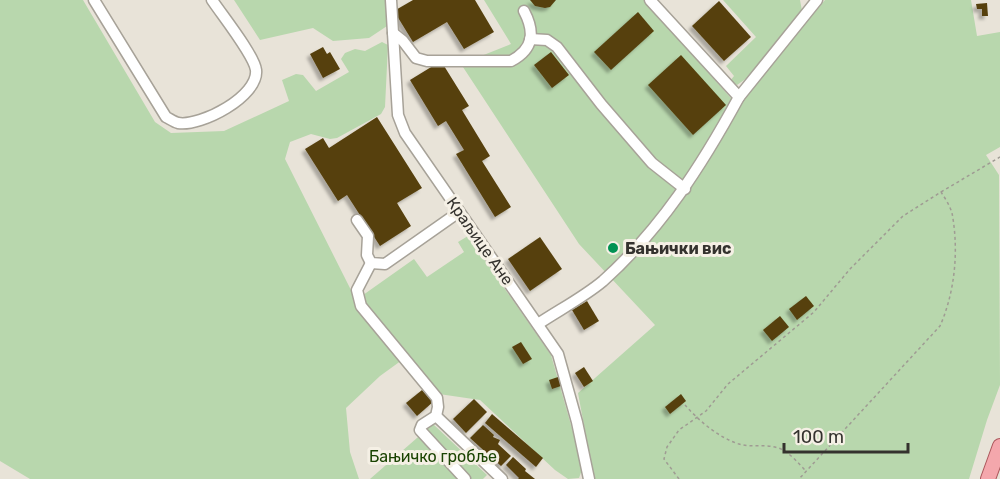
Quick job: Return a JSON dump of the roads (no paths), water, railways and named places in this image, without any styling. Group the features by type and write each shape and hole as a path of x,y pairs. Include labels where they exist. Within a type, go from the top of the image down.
{"main road":[{"path":"988,479 1000,446"}],"street":[{"path":"94,0 166,117 178,123 194,122 218,113 253,85 256,71 251,58 212,0"},
{"name":"Краљице Ане","path":"391,0 398,115 405,133 558,354 589,479"},
{"path":"656,2 739,97"},
{"path":"538,324 602,282 649,234 685,189 739,97 813,2"},
{"path":"393,33 403,41 416,58 427,61 511,61 522,56 528,47 531,24 525,11"},
{"path":"530,39 547,40 557,47 613,119 652,163 685,189"},
{"path":"371,263 385,264 459,212"},
{"path":"357,220 368,236 367,255 371,263"},
{"path":"371,263 357,290 362,306 437,398 436,416 422,425 420,430 465,479"},
{"path":"436,416 502,479"}],"place":[{"name":"Бањички вис","path":"613,248"}],"park label":[{"name":"Бањичко гробље","path":"433,456"}]}
